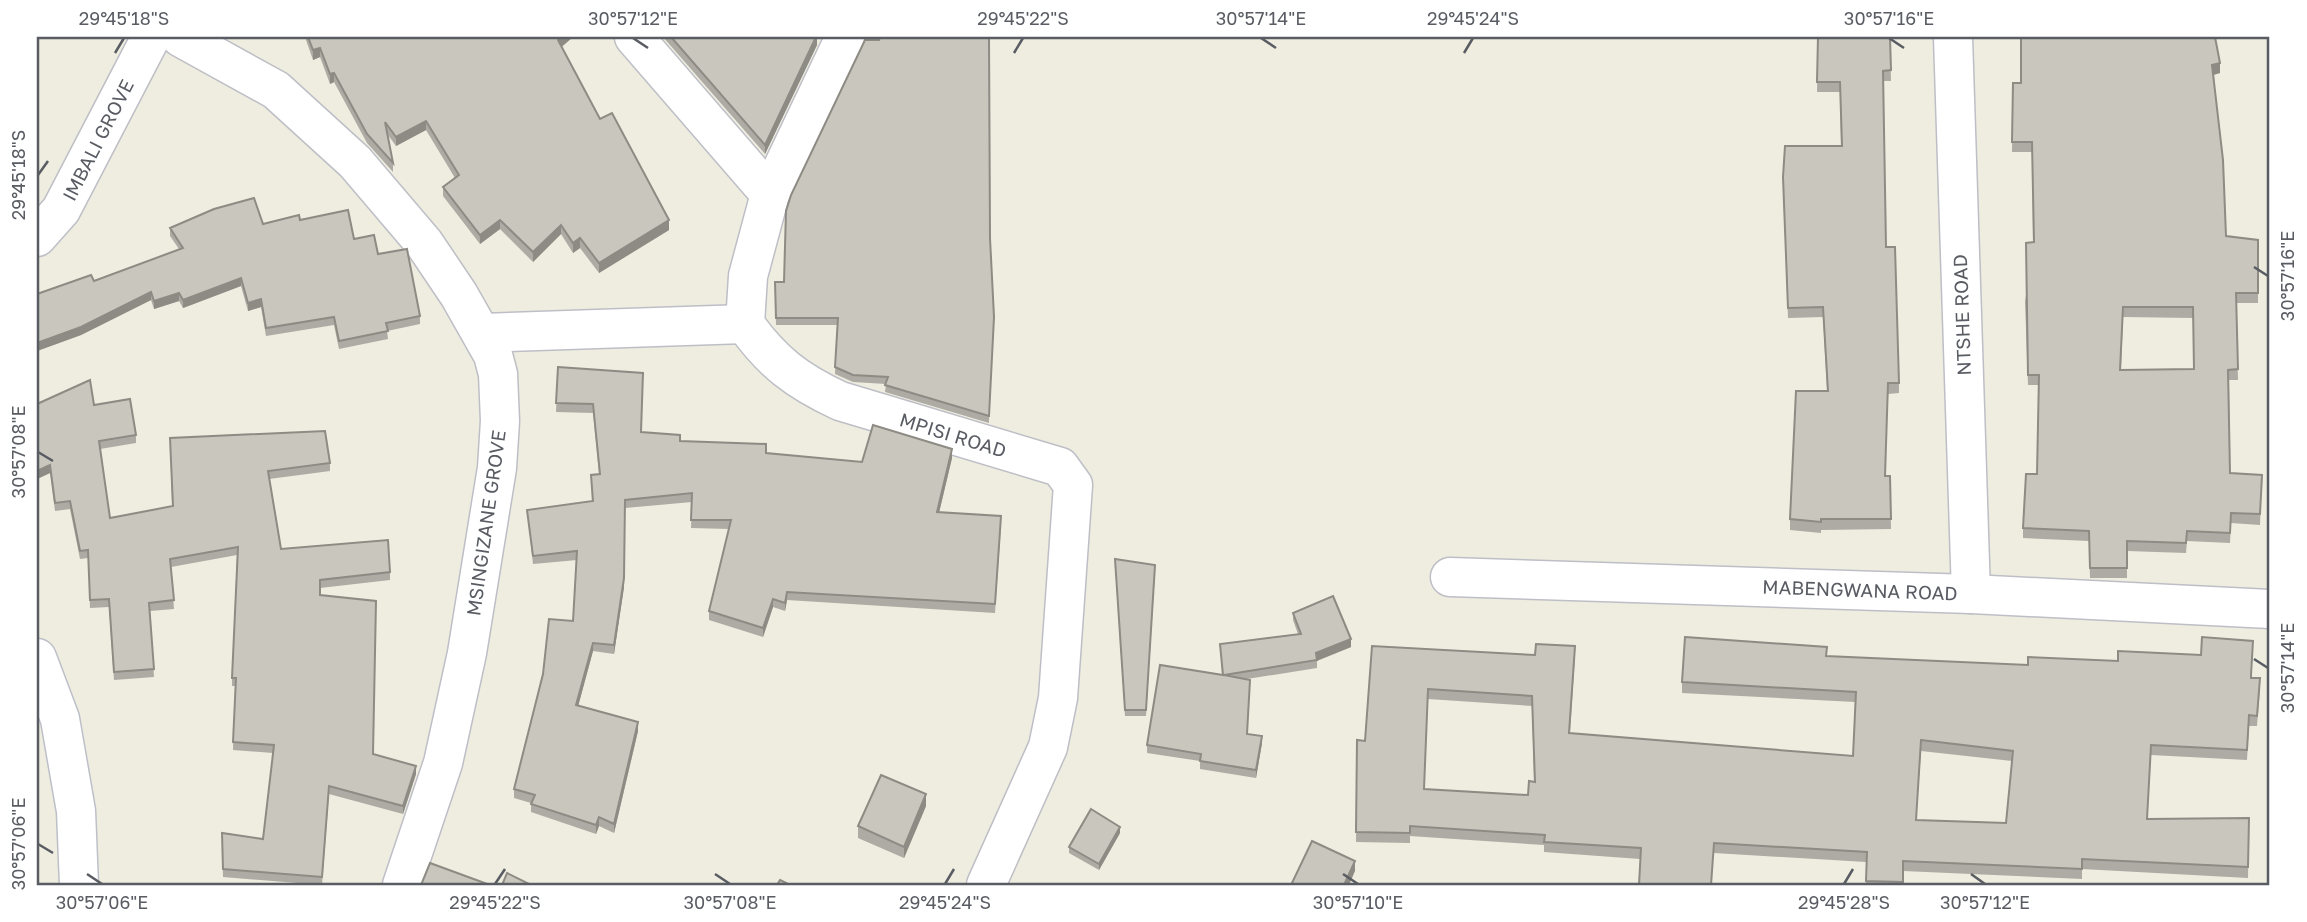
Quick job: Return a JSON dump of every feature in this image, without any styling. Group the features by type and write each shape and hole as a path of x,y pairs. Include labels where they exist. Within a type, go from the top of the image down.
{"street":[{"name":"IMBALI GROVE","path":"37,237 61,210 151,37"},
{"name":"MSINGIZANE GROVE","path":"180,37 276,90 355,162 424,243 482,332 498,374 500,421 497,468 467,653 443,763 402,885"},
{"path":"634,37 770,194"},
{"path":"482,332 745,324 748,276 770,194 845,37"},
{"name":"NTSHE ROAD","path":"1953,37 1971,594"},
{"name":"MPISI ROAD","path":"745,324 781,368 817,390 840,401 1060,467 1073,485 1058,698 1048,747 986,885"},
{"name":"MABENGWANA ROAD","path":"1450,577 1971,594 2270,609"},
{"path":"37,658 60,719 76,811 79,885"}],"building":[{"path":"308,37 562,37 558,40 600,119 612,113 669,220 599,263 580,238 573,243 561,225 533,252 500,220 480,235 443,187 459,175 426,121 396,137 385,122 393,163 367,134 334,73 330,74 320,48 313,50"},
{"path":"671,37 816,37 765,145"},
{"path":"880,37 989,37 990,238 994,317 989,416 885,385 888,377 853,375 835,367 838,318 776,318 775,282 784,282 786,211 791,195 865,40 879,40"},
{"path":"1818,37 1890,37 1891,70 1883,71 1886,247 1895,247 1899,383 1888,383 1885,476 1890,476 1891,519 1821,519 1821,522 1790,519 1796,391 1828,391 1823,307 1788,308 1783,177 1785,146 1842,146 1840,82 1817,82"},
{"path":"2021,37 2215,37 2220,63 2212,65 2223,160 2226,236 2258,240 2258,293 2236,293 2238,369 2228,370 2230,473 2262,475 2260,514 2231,513 2230,533 2187,531 2186,543 2127,541 2127,568 2090,568 2089,531 2023,528 2026,474 2037,474 2039,375 2028,375 2026,243 2034,242 2032,142 2012,142 2013,83 2021,83","holes":["2123,307 2193,307 2194,369 2120,370"]},
{"path":"254,198 263,224 299,215 300,220 348,210 354,239 374,235 378,254 407,249 420,316 386,323 388,331 339,341 334,317 266,328 261,299 248,303 241,278 183,300 179,293 154,301 151,292 81,327 37,343 37,294 91,275 94,281 183,248 170,228 214,209"},
{"path":"558,367 643,373 641,432 680,435 680,441 766,444 766,453 862,462 873,425 952,449 937,512 1001,516 995,604 787,592 785,603 773,599 763,628 709,611 731,520 691,520 692,493 625,500 624,578 614,645 593,643 576,705 638,722 614,824 599,817 596,825 531,804 535,795 514,789 543,674 549,619 573,621 577,551 533,556 527,510 593,501 591,475 600,474 593,404 556,403"},
{"path":"90,380 94,405 130,399 136,435 99,441 110,518 173,506 170,438 325,431 330,463 268,471 281,549 388,540 390,572 320,580 320,595 376,601 373,754 416,766 403,806 329,786 322,877 223,869 222,833 263,839 274,745 233,742 236,678 232,678 238,547 170,559 174,600 149,603 154,669 114,672 109,599 90,600 88,550 80,551 70,501 55,503 50,465 37,471 37,404"},
{"path":"1115,559 1155,565 1146,710 1125,710"},
{"path":"1333,596 1351,639 1316,653 1317,660 1224,675 1250,680 1247,734 1262,736 1256,770 1200,761 1201,754 1147,745 1160,665 1223,675 1220,644 1301,634 1293,613"},
{"path":"1685,637 1827,647 1826,656 2028,665 2028,657 2118,661 2118,651 2201,655 2202,637 2253,641 2251,678 2260,678 2257,716 2249,715 2247,750 2151,745 2147,819 2249,818 2248,867 2082,859 2082,869 1903,861 1903,882 1866,881 1867,852 1714,843 1711,885 1639,885 1641,848 1544,842 1545,835 1410,826 1410,833 1356,832 1357,740 1365,741 1372,646 1535,655 1536,644 1575,646 1569,733 1853,756 1856,692 1682,682","holes":["1428,689 1532,696 1535,782 1529,781 1528,795 1424,789","1921,740 2013,751 2006,823 1916,820"]},
{"path":"881,775 926,794 904,847 858,826"},
{"path":"1091,809 1120,827 1099,864 1069,847"},
{"path":"1312,841 1355,861 1344,885 1291,885"},
{"path":"430,863 490,885 421,885"},
{"path":"507,873 531,885 502,885"},
{"path":"780,880 790,885 777,885"}]}
